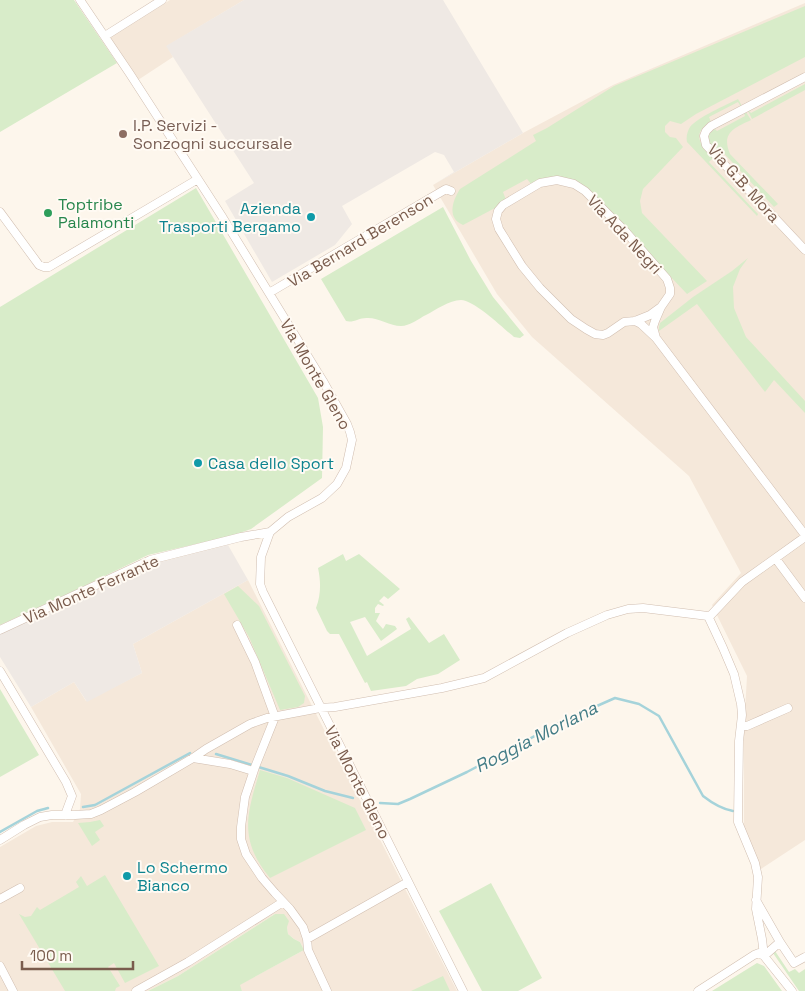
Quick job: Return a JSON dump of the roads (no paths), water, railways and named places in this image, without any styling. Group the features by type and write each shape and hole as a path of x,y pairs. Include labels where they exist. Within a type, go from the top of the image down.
{"street":[{"name":"Via Monte Gleno","path":"80,0 198,179 323,381 347,424 352,440 346,468 337,484 322,498 288,517 270,532 261,557 260,584 320,708 463,991"},
{"path":"105,36 162,0"},
{"name":"Via G.B. Mora","path":"805,77 712,126 706,131 704,136 706,145 805,250"},
{"path":"0,212 39,265 49,267 198,179"},
{"name":"Via Ada Negri","path":"656,338 653,328 670,294 667,279 585,191 569,182 557,180 540,183 503,205 498,211 496,219 499,229 522,266 540,288 586,330 597,335 603,335 624,322 634,322 662,307"},
{"name":"Via Bernard Berenson","path":"269,293 446,189 451,190"},
{"path":"0,840 40,817 91,814 101,810 213,744 250,724 267,718 442,688 484,678 568,633 607,615 628,609 651,609 712,615 742,582 805,536 656,338 642,324 634,322"},
{"name":"Via Monte Ferrante","path":"0,630 150,560 241,537 270,532"},
{"path":"776,559 805,598"},
{"path":"708,616 734,674 741,704 742,726 738,822 758,877 756,910 764,956"},
{"path":"237,625 255,662 275,717 255,766 245,797 241,839 246,854 262,878 290,909 302,927 307,939 308,950 327,991"},
{"path":"0,671 66,782 72,796 66,814"},
{"path":"742,726 747,726 788,708"},
{"path":"192,758 255,766"},
{"path":"307,939 408,882"},
{"path":"0,899 20,888"},
{"path":"756,900 794,963 805,957"},
{"path":"136,991 188,962 283,902"},
{"path":"764,956 780,942"},
{"path":"698,991 759,953 764,956 792,991"},
{"path":"0,966 13,991"}],"waterway":[{"name":"Roggia Morlana","path":"380,803 398,804 410,799 467,772 563,721 615,698 639,704 659,716 703,796 717,805 733,811"},
{"name":"Roggia Morlana","path":"83,807 95,805 190,753"},
{"name":"Roggia Morlana","path":"216,754 288,776 325,791 353,798"},
{"name":"Roggia Morlana","path":"0,832 37,811 48,808"}],"place":[{"name":"I.P. Servizi - Sonzogni succursale","path":"123,134"},
{"name":"Toptribe Palamonti","path":"48,213"},
{"name":"Azienda Trasporti Bergamo","path":"311,217"},
{"name":"Casa dello Sport","path":"198,463"},
{"name":"Lo Schermo Bianco","path":"127,876"}]}
